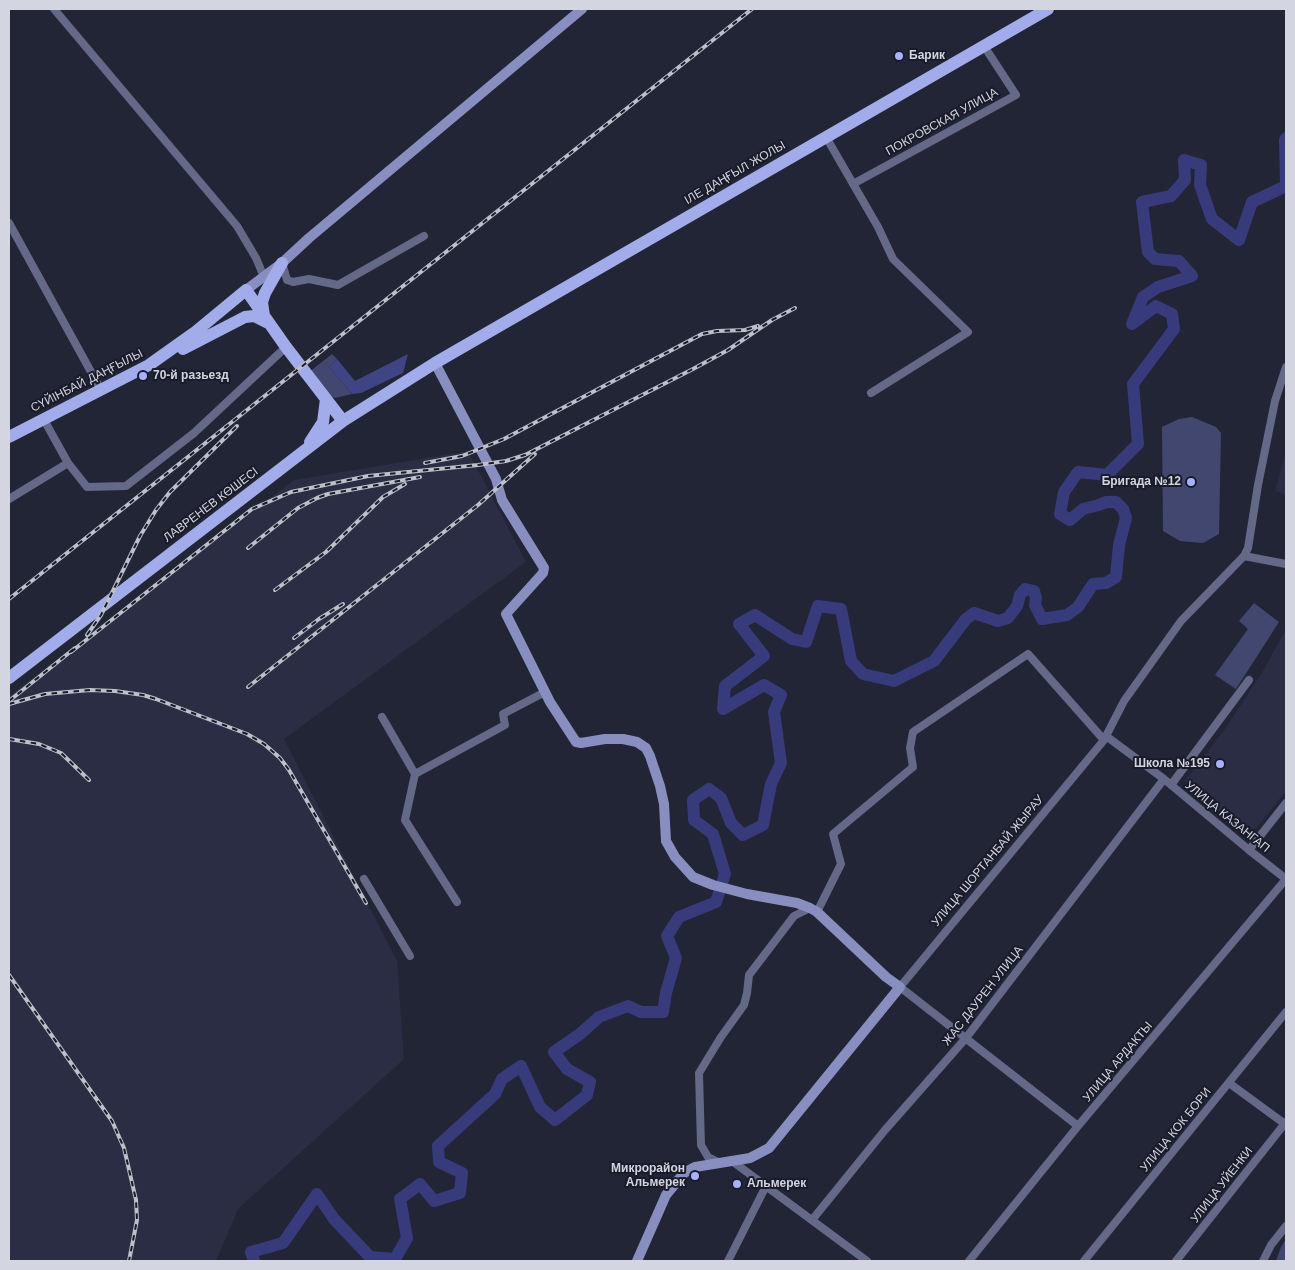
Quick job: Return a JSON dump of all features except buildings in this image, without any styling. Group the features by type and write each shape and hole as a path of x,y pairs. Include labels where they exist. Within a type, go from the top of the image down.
{"main road":[{"name":"ІЛЕ ДАҢҒЫЛ ЖОЛЫ","path":"435,362 1048,9"},
{"path":"266,320 262,302 282,263"},
{"path":"246,290 266,320 342,421"},
{"name":"СҮЙІНБАЙ ДАҢҒЫЛЫ","path":"9,437 149,365 194,333 246,290"},
{"path":"149,365 245,317 254,316 266,320"},
{"name":"ЛАВРЕНЕВ КӨШЕСІ","path":"9,678 342,421 435,362"},
{"path":"300,454 323,422 326,399"}],"street":[{"path":"54,9 237,226 256,258 264,277"},
{"path":"246,290 282,263 309,238 582,9"},
{"name":"ПОКРОВСКАЯ УЛИЦА","path":"853,184 1016,95 984,46"},
{"path":"826,137 878,226 893,259 968,332 871,393"},
{"path":"9,223 101,390"},
{"path":"282,263 287,280 293,282 310,279 338,285 424,236"},
{"path":"43,418 68,463 87,487 126,486 194,433 286,347"},
{"path":"435,362 496,479 502,500 544,568 543,573 506,614 545,692 576,742 623,739 637,742 646,748 655,771 664,804 666,841 675,857 693,877 725,888 797,902 813,910 886,977 1078,1126"},
{"path":"1286,367 1275,401 1258,485 1248,548 1244,556 1286,564"},
{"path":"9,499 68,463"},
{"name":"УЛИЦА ШОРТАНБАЙ ЖЫРАУ","path":"636,1261 666,1196 684,1173 695,1166 750,1158 769,1148 1105,738 1124,701 1181,621 1244,556"},
{"name":"УЛИЦА КАЗАНГАП","path":"813,910 841,864 833,834 913,767 910,748 913,732 1028,654 1105,738 1171,785 1286,879"},
{"path":"1171,785 1249,680"},
{"path":"415,774 505,725 503,714 545,692"},
{"path":"382,717 415,774 405,820 458,902"},
{"name":"ЖАС ДАУРЕН УЛИЦА","path":"812,1220 885,1130 966,1038 1164,780"},
{"path":"1249,850 1286,802"},
{"path":"364,879 410,956"},
{"name":"УЛИЦА АРДАКТЫ","path":"969,1261 1078,1126 1286,879"},
{"path":"720,1163 708,1157 701,1145 699,1073 744,1005 749,975 794,916 813,910"},
{"name":"УЛИЦА КОК БОРИ","path":"1084,1261 1286,1012"},
{"path":"1229,1083 1285,1123"},
{"name":"УЛИЦА УЙЕНКИ","path":"1176,1261 1285,1123"},
{"path":"732,1161 867,1261"},
{"path":"728,1261 766,1186"},
{"path":"1263,1261 1271,1245 1286,1226"}],"shaded area":[{"path":"332,354 337,359 329,367 352,394 335,398 329,395 309,372"},
{"path":"408,354 403,373 361,393 352,394 329,367 337,359 355,381"},
{"name":"Бригада №12","path":"1192,417 1216,427 1221,433 1219,534 1203,543 1180,541 1163,531 1162,427 1179,419"},
{"path":"468,451 526,562 284,739 397,961 404,1059 238,1209 216,1261 9,1261 9,696 294,480"},
{"path":"1286,451 1286,495 1275,491"},
{"path":"1254,603 1279,622 1236,689 1215,675 1248,629 1239,621"},
{"path":"1286,629 1286,791 1249,837 1185,781 1225,729 1263,671"},
{"path":"1286,1239 1286,1261 1276,1261 1281,1247"}],"waterway":[{"path":"1286,138 1286,181"},
{"path":"254,1261 251,1252 283,1243 317,1194 334,1219 370,1257 395,1259 407,1238 400,1199 420,1184 434,1201 460,1193 462,1173 439,1162 438,1146 495,1094 502,1079 521,1066 540,1107 555,1120 587,1095 590,1082 567,1069 554,1052 580,1034 599,1017 628,1006 641,1012 663,1012 666,993 676,958 667,936 679,917 716,902 725,874 713,834 694,820 693,800 709,789 721,798 731,823 743,835 763,825 771,784 781,763 774,712 781,695 764,685 723,709 725,686 764,656 739,624 755,615 792,639 806,642 818,606 841,609 851,661 863,674 894,681 934,661 966,619 974,613 998,621 1008,618 1017,606 1020,595 1025,589 1034,591 1035,605 1042,619 1067,615 1078,607 1093,584 1106,583 1116,577 1119,545 1126,518 1123,509 1116,502 1106,502 1083,509 1070,520 1060,514 1064,492 1078,472 1107,475 1138,444 1133,384 1174,329 1172,314 1156,306 1132,324 1143,297 1158,287 1192,276 1179,261 1155,259 1148,252 1142,202 1171,196 1185,180 1184,160 1201,165 1200,185 1212,219 1239,240 1252,202 1286,186"}],"railway":[{"path":"9,599 752,9"},
{"path":"71,652 252,509 291,492 368,476 478,465 506,461 525,455 728,350 772,320 795,308"},
{"path":"425,463 462,456 504,439 702,334 717,331 745,330 758,326"},
{"path":"87,635 101,615 140,536 156,510 170,492 237,426"},
{"path":"248,687 478,505 535,454"},
{"path":"248,548 298,508 317,498 328,494 420,477"},
{"path":"275,590 326,552 383,497 405,484"},
{"path":"294,638 343,604"},
{"path":"9,701 75,648"},
{"path":"9,704 45,694 90,690 115,691 156,699 247,734 264,744 280,758 289,770 366,903"},
{"path":"9,739 39,744 61,753 89,780"},
{"path":"9,975 112,1121 124,1148 136,1200 137,1220 129,1261"}],"place":[{"name":"Барик","path":"899,56"},
{"name":"70-й разьезд","path":"143,376"},
{"name":"Бригада №12","path":"1191,482"},
{"name":"Школа №195","path":"1220,764"},
{"name":"Микрорайон Альмерек","path":"695,1176"},
{"name":"Альмерек","path":"737,1184"}]}
